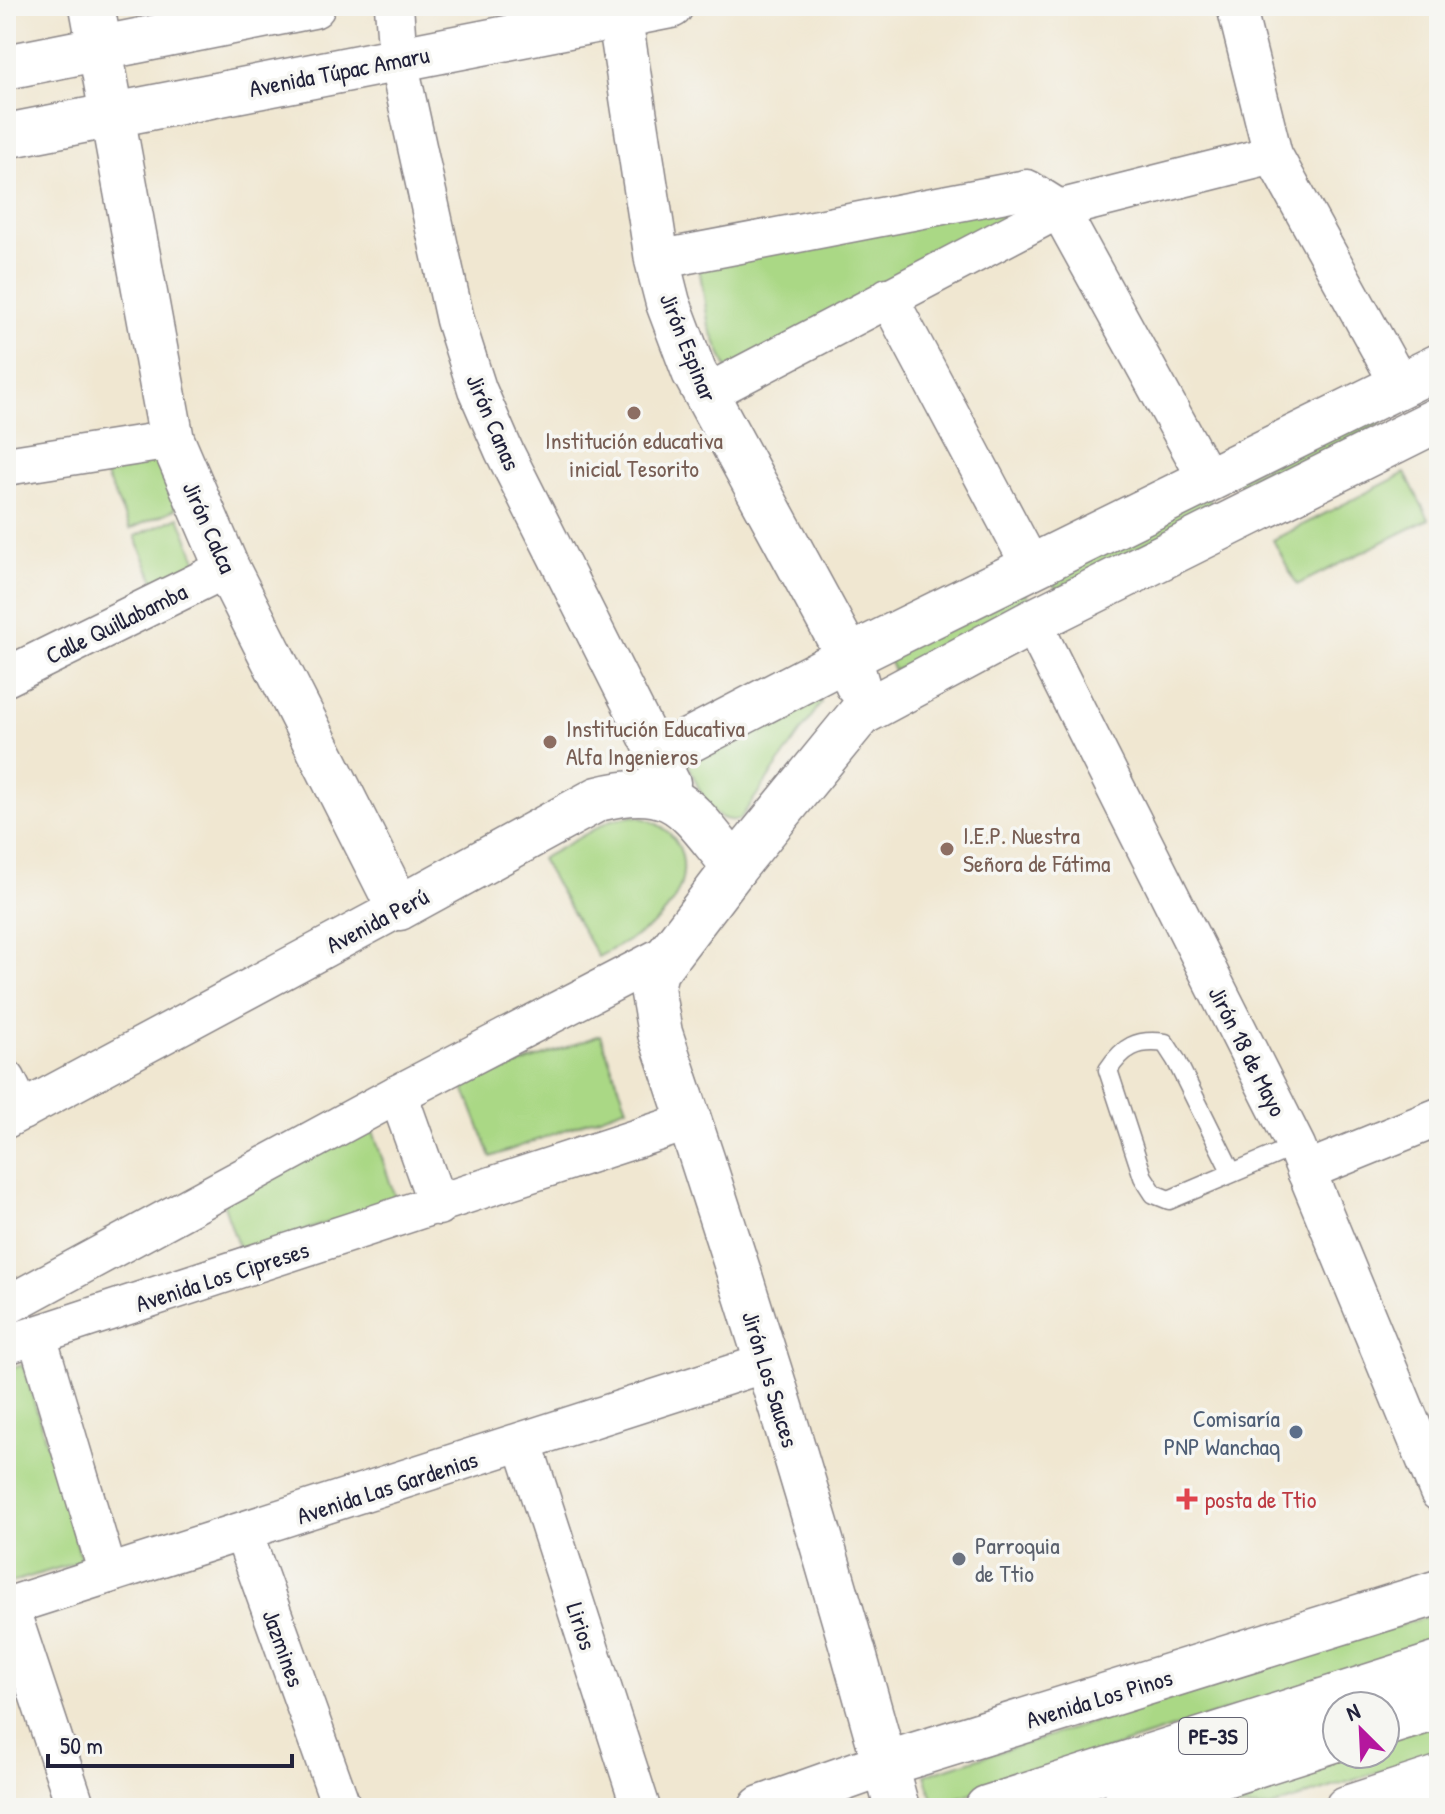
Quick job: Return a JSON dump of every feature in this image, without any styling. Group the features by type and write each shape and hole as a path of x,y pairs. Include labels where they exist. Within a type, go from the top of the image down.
{"main road":[{"path":"92,6 100,49"},
{"path":"6,67 313,6"},
{"name":"Avenida Túpac Amaru","path":"6,136 398,60 619,11 671,6"},
{"name":"Jirón Espinar","path":"619,11 657,260 682,342 706,394 849,657 860,714"},
{"name":"Jirón Calca","path":"100,49 172,440 227,568 399,908"},
{"path":"657,757 849,657 1439,366"},
{"path":"860,714 1032,622 1439,419"},
{"name":"Jirón Los Sauces","path":"860,714 667,954 656,971 652,988 654,1007 856,1657 897,1808"},
{"name":"Avenida Perú","path":"399,908 598,799 626,792 649,792 684,807 735,867"},
{"name":"Avenida Los Pinos","path":"761,1808 885,1764 1439,1592"},
{"name":"PE-3S","path":"987,1808 1439,1664"},
{"path":"1401,1719 1439,1707"},
{"name":"PE-3S","path":"1122,1808 1321,1744"},
{"path":"1347,1808 1435,1785"}],"street":[{"name":"Jirón Canas","path":"394,6 398,60 455,320 477,389 504,451 684,807"},
{"path":"1236,6 1273,155 1400,385"},
{"path":"706,394 1059,209 1273,155"},
{"path":"657,260 1027,189 1059,209 1208,480"},
{"path":"888,297 1032,568"},
{"path":"6,466 172,440"},
{"name":"Calle Quillabamba","path":"6,677 227,568"},
{"name":"Jirón 18 de Mayo","path":"1032,622 1301,1158 1439,1492"},
{"name":"Avenida Perú","path":"11,1103 399,908"},
{"path":"6,1306 398,1094 667,954"},
{"path":"398,1094 438,1206"},
{"path":"1301,1158 1439,1117"},
{"name":"Avenida Los Cipreses","path":"21,1341 690,1121"},
{"path":"21,1341 108,1574"},
{"name":"Avenida Las Gardenias","path":"8,1607 766,1363"},
{"name":"Lirios","path":"523,1443 641,1808"},
{"name":"Jazmines","path":"243,1532 342,1808"},
{"path":"8,1607 76,1808"}],"lane":[{"path":"1232,1173 1165,1043 1146,1041 1119,1053 1108,1070 1143,1177 1154,1194 1169,1200 1232,1173 1301,1158"}],"green space":[{"path":"1028,197 1035,214 729,373 709,327 698,261"},
{"path":"1376,412 1382,423 1244,492 1238,480"},
{"path":"156,460 176,509 130,529 105,474"},
{"path":"1405,473 1429,519 1297,585 1273,540"},
{"path":"1207,495 1215,509 1056,589 1048,573"},
{"path":"179,517 203,577 161,598 135,536"},
{"path":"1022,586 1030,602 894,671 885,651"},
{"path":"818,693 821,703 740,819 719,817 705,800 685,756"},
{"path":"634,816 654,823 669,833 679,847 683,862 682,879 666,911 651,926 598,957 541,859 611,820"},
{"path":"600,1035 627,1107 491,1157 463,1085"},
{"path":"370,1122 396,1200 240,1252 223,1202"},
{"path":"23,1365 82,1561 6,1584 6,1370"},
{"path":"1439,1613 1439,1642 935,1805 925,1775"},
{"path":"1439,1722 1439,1752 1401,1765 1401,1734"},
{"path":"1321,1760 1321,1770 1384,1770 1269,1808 1174,1808"}],"place":[{"name":"Institución educativa inicial Tesorito","path":"634,413"},
{"name":"Institución Educativa Alfa Ingenieros","path":"550,742"},
{"name":"I.E.P. Nuestra Señora de Fátima","path":"947,849"},
{"name":"Comisaría PNP Wanchaq","path":"1296,1432"},
{"name":"posta de Ttio","path":"1187,1499"},
{"name":"Parroquia de Ttio","path":"959,1559"}]}
